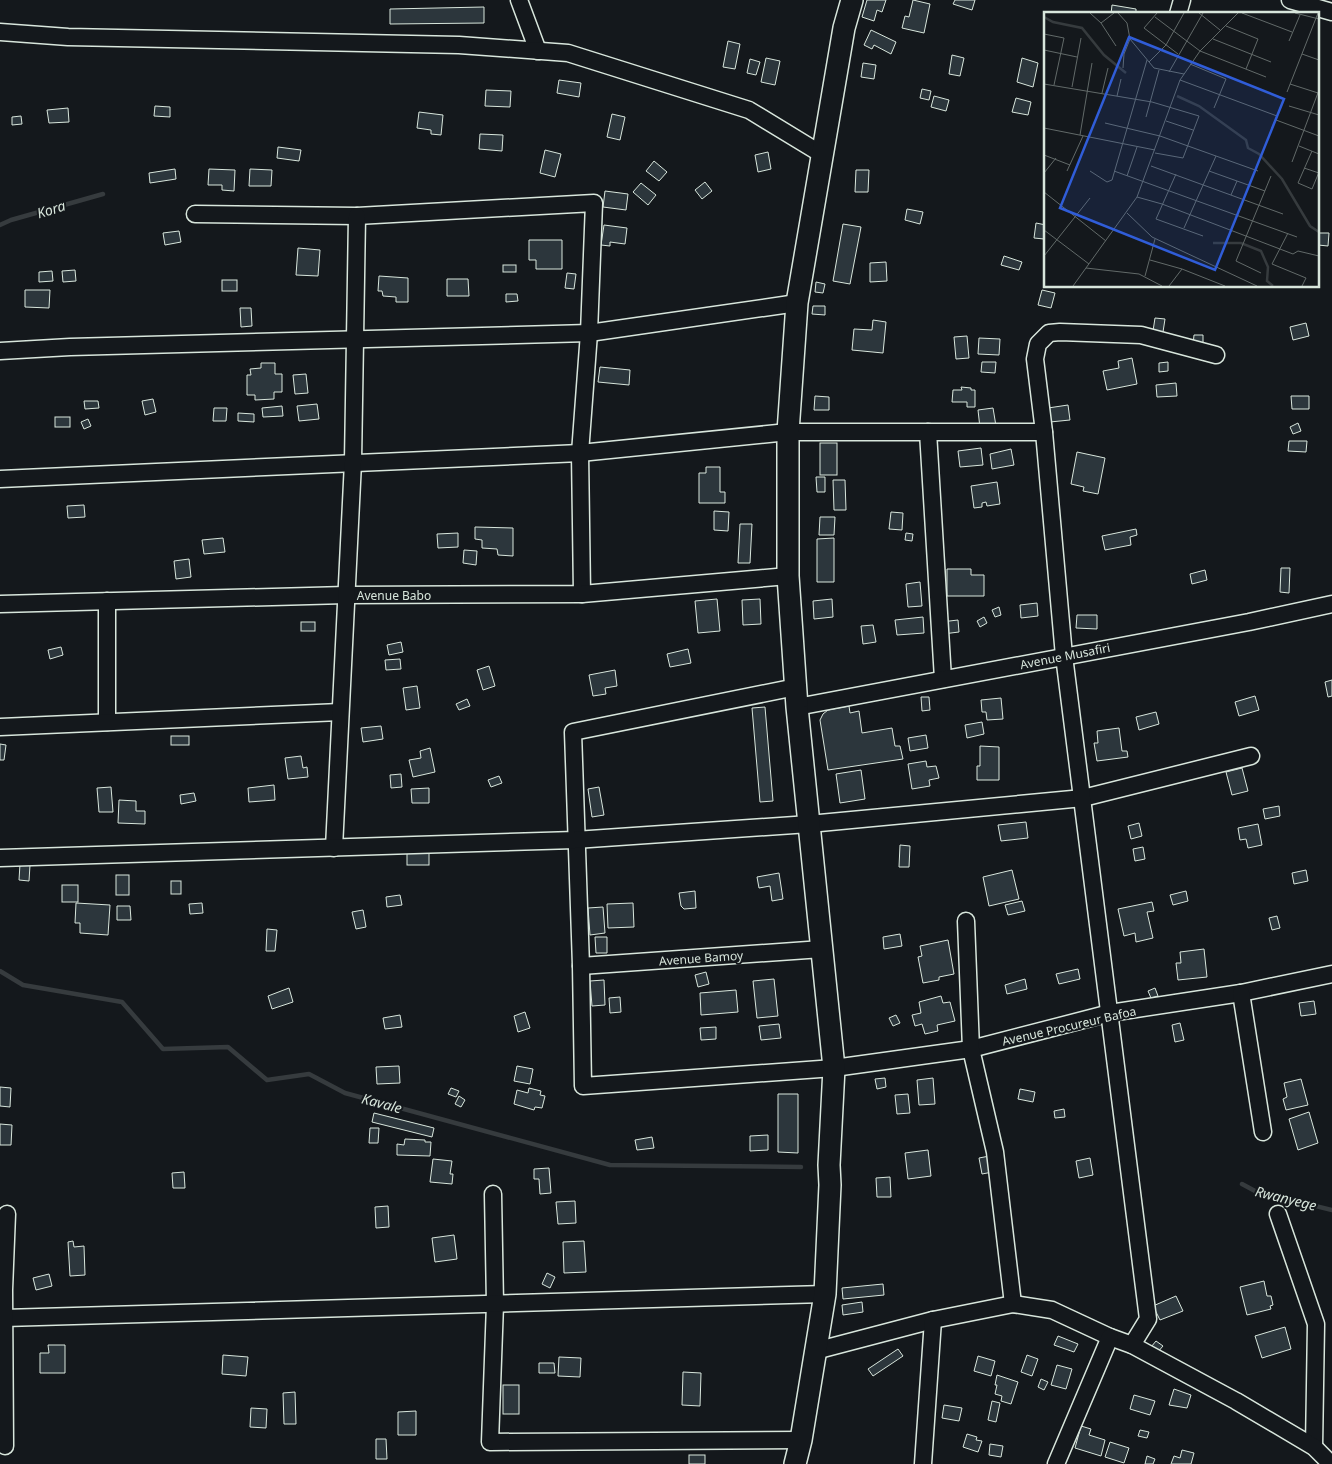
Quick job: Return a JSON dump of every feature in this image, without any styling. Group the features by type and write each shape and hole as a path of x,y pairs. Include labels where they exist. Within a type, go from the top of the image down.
{"main road":[{"path":"795,1464 801,1440 814,1351 825,1294 834,1068 797,697 788,576 788,432 797,303 844,28 852,0"}],"street":[{"path":"519,0 538,50"},
{"path":"1290,0 1332,12"},
{"path":"0,32 68,37 459,45 568,53 749,110 823,155"},
{"path":"195,214 357,216 594,203 589,333 580,454 582,594"},
{"path":"334,848 352,462 357,216"},
{"path":"0,351 70,347 589,333 797,303"},
{"path":"1132,1345 1148,1319 1064,656 1044,432 1035,359 1038,344 1049,334 1060,332 1141,336 1216,355"},
{"path":"0,479 352,462 580,454 788,432 1044,432"},
{"path":"928,432 943,679"},
{"name":"Avenue Babo","path":"0,604 346,595 582,594 788,576"},
{"path":"107,601 107,722"},
{"name":"Avenue Musafiri","path":"575,840 573,732 797,697 943,679 1249,622 1332,604"},
{"path":"0,727 340,712"},
{"path":"0,858 575,840 809,824 1083,798 1251,756"},
{"path":"575,840 581,966"},
{"path":"966,921 971,1049 995,1152 1013,1304"},
{"name":"Avenue Bamoy","path":"581,966 822,949"},
{"name":"Avenue Procureur Bafoa","path":"581,966 583,1086 834,1068 971,1049 1110,1014 1241,993 1332,974"},
{"path":"1241,993 1263,1132"},
{"path":"493,1194 495,1304 490,1442 801,1440"},
{"path":"5,1446 2,1290 7,1214"},
{"path":"1278,1214 1316,1324 1314,1447"},
{"path":"4,1318 825,1294"},
{"path":"814,1351 933,1320 1013,1304 1052,1310 1132,1345 1236,1401 1314,1447 1331,1464"},
{"path":"922,1464 933,1320"},
{"path":"1056,1464 1110,1337"}],"building":[{"path":"867,0 886,0 882,12 877,10 874,21 862,17"},
{"path":"913,0 930,4 924,33 902,28 905,16 909,17"},
{"path":"955,0 975,0 972,10 953,4"},
{"path":"1112,5 1136,9 1136,12 1111,12"},
{"path":"484,7 484,23 390,24 390,9"},
{"path":"871,30 896,42 891,54 874,45 872,49 864,45"},
{"path":"728,41 740,44 735,69 723,67"},
{"path":"952,55 964,58 960,76 949,74"},
{"path":"766,58 780,61 775,85 761,82"},
{"path":"1022,58 1038,63 1033,87 1017,82"},
{"path":"750,59 760,62 756,75 747,73"},
{"path":"863,63 876,65 874,79 861,77"},
{"path":"559,80 581,83 579,97 557,93"},
{"path":"922,89 931,91 929,100 920,98"},
{"path":"486,90 511,91 510,107 485,106"},
{"path":"934,96 949,100 946,111 931,107"},
{"path":"1016,98 1031,102 1028,115 1012,112"},
{"path":"155,106 170,107 170,117 154,116"},
{"path":"68,108 69,122 49,123 47,110"},
{"path":"419,112 443,115 441,135 431,134 431,130 417,128"},
{"path":"612,114 625,117 620,140 607,137"},
{"path":"21,116 22,124 12,125 12,117"},
{"path":"480,134 503,135 502,151 479,149"},
{"path":"278,147 301,150 299,161 277,158"},
{"path":"545,150 561,154 555,177 540,173"},
{"path":"768,152 771,169 758,172 755,155"},
{"path":"654,161 667,172 659,181 646,171"},
{"path":"175,169 176,179 150,183 149,173"},
{"path":"209,169 235,170 234,191 222,190 222,185 208,185"},
{"path":"250,169 272,170 271,186 249,186"},
{"path":"856,170 869,170 868,192 855,192"},
{"path":"705,182 712,191 702,199 695,190"},
{"path":"641,183 656,195 648,205 633,192"},
{"path":"605,191 628,194 626,210 603,207"},
{"path":"907,209 923,212 920,224 905,220"},
{"path":"1036,223 1044,225 1044,239 1034,238"},
{"path":"843,224 861,227 850,284 833,281"},
{"path":"604,225 627,228 625,244 610,242 610,246 601,245"},
{"path":"179,231 181,242 165,245 163,233"},
{"path":"1320,233 1329,233 1328,246 1320,245"},
{"path":"529,240 562,240 562,269 536,269 536,260 529,260"},
{"path":"298,248 320,250 318,276 296,275"},
{"path":"1004,256 1022,262 1019,270 1001,265"},
{"path":"886,262 887,281 870,282 870,263"},
{"path":"503,265 516,265 516,272 503,272"},
{"path":"75,270 76,281 63,282 62,271"},
{"path":"52,271 53,281 39,282 39,272"},
{"path":"567,273 576,274 574,289 565,288"},
{"path":"379,276 408,278 408,302 396,302 396,297 383,296 382,291 378,291"},
{"path":"447,279 468,279 469,296 447,296"},
{"path":"222,280 237,280 237,291 222,291"},
{"path":"816,282 825,284 823,293 815,292"},
{"path":"25,290 50,290 49,308 25,307"},
{"path":"1042,290 1055,293 1051,308 1038,305"},
{"path":"506,294 517,294 518,301 506,302"},
{"path":"813,306 825,306 825,315 812,314"},
{"path":"240,308 251,308 252,326 241,327"},
{"path":"1155,318 1165,319 1163,332 1153,331"},
{"path":"873,320 886,322 883,353 852,350 854,329 872,330"},
{"path":"1306,323 1309,336 1293,340 1290,327"},
{"path":"1194,335 1203,335 1203,345 1193,345"},
{"path":"967,336 969,358 956,359 954,337"},
{"path":"979,338 1000,339 999,355 978,354"},
{"path":"1132,358 1137,384 1107,390 1103,371 1119,368 1118,361"},
{"path":"982,362 996,362 995,373 981,372"},
{"path":"1168,362 1168,371 1159,372 1159,363"},
{"path":"261,363 275,363 275,374 282,374 282,392 274,392 274,399 255,400 255,395 247,395 247,375 251,375 250,369 261,368"},
{"path":"600,367 630,370 629,385 598,382"},
{"path":"306,374 308,393 295,394 293,375"},
{"path":"1176,383 1177,396 1157,397 1156,385"},
{"path":"961,387 975,390 975,407 967,407 967,402 952,402 953,390 962,390"},
{"path":"815,396 829,397 829,410 814,410"},
{"path":"1291,396 1309,396 1309,409 1292,409"},
{"path":"153,399 156,412 145,415 142,401"},
{"path":"84,401 98,401 99,408 85,409"},
{"path":"317,404 319,419 299,421 297,406"},
{"path":"1068,405 1070,420 1050,422 1048,408"},
{"path":"282,406 283,416 263,417 262,408"},
{"path":"214,408 227,408 226,421 213,421"},
{"path":"993,408 996,426 980,428 978,410"},
{"path":"238,413 254,414 254,422 238,421"},
{"path":"55,417 70,417 70,427 55,427"},
{"path":"88,419 91,426 84,429 81,422"},
{"path":"1298,423 1301,431 1293,434 1290,427"},
{"path":"1289,441 1307,441 1306,452 1288,451"},
{"path":"820,443 837,443 837,475 820,475"},
{"path":"981,448 983,465 960,467 958,451"},
{"path":"1011,449 1014,465 992,469 990,454"},
{"path":"1077,452 1105,458 1098,494 1083,491 1084,487 1071,484"},
{"path":"706,467 720,467 720,492 725,492 725,503 699,503 699,473 706,473"},
{"path":"816,477 825,477 825,492 817,492"},
{"path":"833,480 845,480 846,510 834,510"},
{"path":"997,482 1000,504 987,506 986,502 982,503 982,507 974,508 971,486"},
{"path":"84,505 85,517 68,518 67,506"},
{"path":"714,511 729,512 728,531 714,530"},
{"path":"891,512 903,513 902,530 889,529"},
{"path":"820,517 835,517 834,535 819,535"},
{"path":"740,524 752,524 750,563 738,563"},
{"path":"475,527 513,528 513,556 498,555 497,549 482,548 482,540 475,539"},
{"path":"1136,529 1137,535 1130,537 1131,545 1105,550 1102,536"},
{"path":"458,533 458,547 438,548 437,534"},
{"path":"906,533 913,534 912,541 905,540"},
{"path":"223,538 225,552 204,554 202,540"},
{"path":"834,538 834,582 817,582 817,539"},
{"path":"464,550 477,551 476,565 463,563"},
{"path":"189,559 191,577 176,579 174,561"},
{"path":"1281,568 1290,568 1289,593 1280,592"},
{"path":"947,569 971,569 971,575 984,575 984,596 947,596"},
{"path":"1205,570 1207,580 1192,584 1190,574"},
{"path":"920,582 922,606 908,607 906,584"},
{"path":"717,599 720,631 698,633 695,601"},
{"path":"760,599 761,624 743,625 742,600"},
{"path":"832,599 833,617 814,619 813,601"},
{"path":"1037,603 1038,616 1021,618 1020,605"},
{"path":"999,607 1001,615 995,617 992,610"},
{"path":"1077,615 1097,615 1097,629 1076,628"},
{"path":"923,617 924,633 897,635 895,620"},
{"path":"984,617 987,623 980,627 977,621"},
{"path":"958,620 959,632 943,634 941,622"},
{"path":"301,622 315,622 315,631 301,631"},
{"path":"873,625 876,642 863,644 861,626"},
{"path":"401,642 403,652 389,655 387,645"},
{"path":"61,647 63,655 50,659 48,650"},
{"path":"688,649 691,663 670,667 667,654"},
{"path":"400,659 401,669 386,670 385,660"},
{"path":"489,666 495,686 483,690 477,670"},
{"path":"615,670 617,686 605,688 606,694 593,696 589,675"},
{"path":"1332,680 1332,696 1328,697 1325,682"},
{"path":"417,686 420,708 406,710 403,688"},
{"path":"1255,696 1259,710 1239,716 1235,702"},
{"path":"921,697 929,697 930,710 922,711"},
{"path":"1001,698 1003,719 987,720 986,712 982,712 981,700"},
{"path":"467,699 470,706 459,710 456,704"},
{"path":"849,706 850,713 859,711 862,733 892,728 895,746 900,746 903,759 828,770 820,720 828,710"},
{"path":"765,707 773,801 760,802 752,708"},
{"path":"1156,712 1159,724 1139,730 1136,717"},
{"path":"982,722 984,734 967,738 965,725"},
{"path":"381,726 383,739 363,742 361,728"},
{"path":"1119,728 1122,751 1127,751 1128,757 1097,761 1094,743 1098,743 1097,731"},
{"path":"926,735 928,748 910,751 908,738"},
{"path":"171,736 189,736 189,745 171,745"},
{"path":"0,744 6,745 4,760 0,760"},
{"path":"980,746 999,747 999,780 977,780 977,766 980,766"},
{"path":"430,748 435,772 413,777 409,760 421,758 420,751"},
{"path":"301,756 303,768 307,767 308,777 288,779 285,758"},
{"path":"926,761 927,767 936,766 939,778 929,780 930,786 912,789 908,764"},
{"path":"1242,768 1248,791 1232,795 1226,772"},
{"path":"861,770 865,799 840,803 836,774"},
{"path":"401,774 402,787 391,788 390,775"},
{"path":"499,776 502,783 491,787 488,780"},
{"path":"274,785 275,800 249,802 248,788"},
{"path":"111,787 113,812 99,812 97,788"},
{"path":"599,787 604,815 592,817 588,789"},
{"path":"429,788 429,803 412,803 411,789"},
{"path":"194,793 196,801 181,804 180,795"},
{"path":"119,800 136,801 136,811 145,811 145,824 118,823"},
{"path":"1279,806 1280,816 1265,819 1263,809"},
{"path":"1026,822 1028,838 1001,841 998,825"},
{"path":"1139,823 1142,836 1131,839 1128,826"},
{"path":"1258,824 1262,845 1248,848 1246,839 1240,840 1238,828"},
{"path":"900,845 910,846 909,867 899,867"},
{"path":"1143,847 1145,859 1135,861 1133,849"},
{"path":"407,851 429,851 429,865 407,865"},
{"path":"20,864 30,865 29,881 19,880"},
{"path":"1012,870 1019,899 989,906 983,877"},
{"path":"1306,870 1308,881 1294,884 1292,873"},
{"path":"779,873 783,899 772,901 770,886 759,888 757,877"},
{"path":"116,875 129,875 129,895 116,895"},
{"path":"171,881 181,881 181,894 171,894"},
{"path":"62,885 78,885 78,902 62,902"},
{"path":"695,891 696,908 684,909 681,906 679,893"},
{"path":"1186,891 1188,901 1173,905 1170,895"},
{"path":"400,895 402,905 387,907 386,897"},
{"path":"1022,901 1025,911 1008,915 1005,905"},
{"path":"1152,902 1154,911 1147,912 1153,938 1136,942 1135,933 1124,936 1118,909"},
{"path":"76,903 110,905 108,935 80,933 80,923 75,923"},
{"path":"202,903 203,913 190,914 189,904"},
{"path":"633,903 634,927 608,928 607,904"},
{"path":"117,906 130,906 131,920 117,920"},
{"path":"603,907 605,933 590,935 588,908"},
{"path":"363,910 366,927 356,929 352,912"},
{"path":"1277,916 1280,928 1272,930 1269,918"},
{"path":"267,929 277,930 275,951 266,951"},
{"path":"900,934 902,946 884,949 883,937"},
{"path":"595,937 607,937 607,953 596,953"},
{"path":"948,940 954,974 939,977 939,980 923,983 918,957 922,956 920,946"},
{"path":"1204,949 1207,977 1178,980 1176,963 1181,963 1180,952"},
{"path":"1078,969 1080,979 1059,984 1056,974"},
{"path":"706,972 709,984 698,987 695,975"},
{"path":"774,979 778,1016 757,1018 753,981"},
{"path":"1025,979 1027,989 1007,994 1005,985"},
{"path":"604,980 605,1005 592,1006 590,981"},
{"path":"289,988 293,1002 272,1009 268,996"},
{"path":"1155,988 1158,996 1151,998 1148,991"},
{"path":"736,990 738,1012 701,1015 700,993"},
{"path":"941,996 943,1003 950,1002 955,1021 937,1025 938,1031 925,1034 922,1024 915,1026 912,1015 921,1013 919,1002"},
{"path":"620,997 621,1012 610,1013 609,998"},
{"path":"1314,1001 1316,1014 1301,1016 1299,1003"},
{"path":"525,1012 530,1028 518,1032 514,1016"},
{"path":"400,1015 402,1027 385,1029 383,1018"},
{"path":"896,1015 900,1023 893,1026 889,1018"},
{"path":"1180,1023 1184,1040 1175,1042 1172,1025"},
{"path":"779,1024 781,1038 761,1040 759,1026"},
{"path":"716,1027 716,1039 701,1040 700,1028"},
{"path":"399,1066 400,1083 377,1084 376,1067"},
{"path":"517,1066 533,1069 530,1084 514,1081"},
{"path":"885,1078 886,1087 877,1089 875,1079"},
{"path":"933,1078 935,1104 919,1105 917,1080"},
{"path":"1301,1079 1308,1105 1286,1110 1283,1099 1287,1097 1284,1083"},
{"path":"0,1087 11,1088 10,1107 0,1106"},
{"path":"451,1088 459,1091 456,1097 448,1094"},
{"path":"529,1088 541,1091 540,1095 545,1096 542,1108 535,1107 534,1110 514,1104 517,1090 528,1093"},
{"path":"1020,1089 1035,1092 1033,1102 1018,1099"},
{"path":"778,1094 798,1094 798,1153 778,1152"},
{"path":"908,1094 910,1113 897,1114 895,1095"},
{"path":"459,1096 465,1100 461,1107 455,1104"},
{"path":"1064,1109 1065,1117 1055,1118 1054,1111"},
{"path":"1309,1112 1318,1143 1298,1150 1289,1119"},
{"path":"374,1113 434,1128 432,1137 372,1122"},
{"path":"0,1124 12,1125 11,1145 0,1145"},
{"path":"370,1128 379,1128 378,1143 369,1143"},
{"path":"768,1135 768,1150 750,1151 750,1136"},
{"path":"652,1137 654,1148 637,1150 635,1140"},
{"path":"405,1139 431,1142 430,1156 397,1155 397,1144 404,1145"},
{"path":"928,1150 931,1176 908,1179 905,1153"},
{"path":"1000,1154 1003,1170 982,1174 979,1158"},
{"path":"1090,1158 1093,1175 1079,1178 1076,1161"},
{"path":"433,1159 452,1161 450,1174 453,1174 452,1184 430,1182"},
{"path":"549,1168 551,1193 540,1194 539,1179 534,1179 534,1169"},
{"path":"184,1172 185,1188 173,1188 172,1173"},
{"path":"890,1177 891,1197 877,1197 876,1178"},
{"path":"575,1201 576,1223 558,1224 556,1202"},
{"path":"388,1206 389,1227 376,1228 375,1207"},
{"path":"454,1235 457,1259 435,1262 432,1238"},
{"path":"73,1241 74,1247 84,1246 85,1275 70,1276 68,1242"},
{"path":"584,1241 586,1272 564,1273 563,1242"},
{"path":"547,1273 555,1277 550,1288 542,1284"},
{"path":"49,1274 52,1286 36,1290 33,1278"},
{"path":"1264,1281 1267,1296 1271,1296 1273,1305 1270,1306 1271,1309 1247,1315 1240,1287"},
{"path":"883,1284 884,1295 843,1299 842,1288"},
{"path":"1176,1296 1183,1311 1160,1320 1153,1306"},
{"path":"862,1302 863,1312 843,1315 842,1305"},
{"path":"1285,1327 1291,1349 1262,1358 1255,1336"},
{"path":"1058,1336 1078,1344 1074,1352 1054,1345"},
{"path":"1156,1341 1163,1346 1157,1353 1151,1347"},
{"path":"48,1345 65,1345 65,1373 40,1373 40,1353 49,1353"},
{"path":"898,1349 903,1356 873,1376 868,1369"},
{"path":"223,1355 248,1357 246,1376 222,1374"},
{"path":"1027,1355 1038,1359 1032,1376 1021,1372"},
{"path":"978,1356 995,1361 991,1376 974,1371"},
{"path":"559,1357 581,1358 580,1377 558,1376"},
{"path":"539,1363 554,1363 555,1373 539,1373"},
{"path":"1057,1365 1072,1369 1066,1389 1051,1385"},
{"path":"683,1372 701,1373 700,1406 682,1405"},
{"path":"997,1375 1018,1382 1011,1404 1001,1401 1002,1396 995,1394"},
{"path":"1041,1379 1048,1382 1044,1390 1038,1387"},
{"path":"503,1385 519,1385 519,1414 503,1414"},
{"path":"1174,1389 1191,1395 1187,1408 1169,1405"},
{"path":"295,1392 296,1424 284,1424 283,1393"},
{"path":"1134,1395 1155,1401 1150,1415 1130,1409"},
{"path":"992,1401 1000,1403 996,1422 988,1420"},
{"path":"944,1405 962,1408 959,1421 942,1418"},
{"path":"251,1408 267,1409 266,1428 250,1427"},
{"path":"416,1411 416,1435 398,1435 398,1412"},
{"path":"1081,1426 1091,1429 1089,1435 1105,1440 1101,1456 1075,1448"},
{"path":"1140,1430 1149,1432 1147,1438 1138,1436"},
{"path":"967,1434 977,1437 976,1440 982,1441 978,1452 963,1447"},
{"path":"376,1439 386,1439 387,1459 376,1459"},
{"path":"1110,1442 1129,1448 1124,1463 1105,1457"},
{"path":"990,1444 1003,1446 1001,1457 989,1455"},
{"path":"1182,1450 1194,1453 1191,1464 1171,1464 1174,1456 1180,1458"},
{"path":"689,1455 705,1455 705,1464 689,1464"},
{"path":"1147,1456 1155,1459 1153,1464 1145,1464"}],"waterway":[{"name":"Kora","path":"0,225 11,220 103,194"},
{"name":"Kavale","path":"0,971 23,985 122,1002 163,1049 228,1047 267,1080 309,1074 345,1093 610,1165 801,1167"},
{"name":"Rwanyege","path":"1242,1184 1255,1191 1332,1210"}]}
